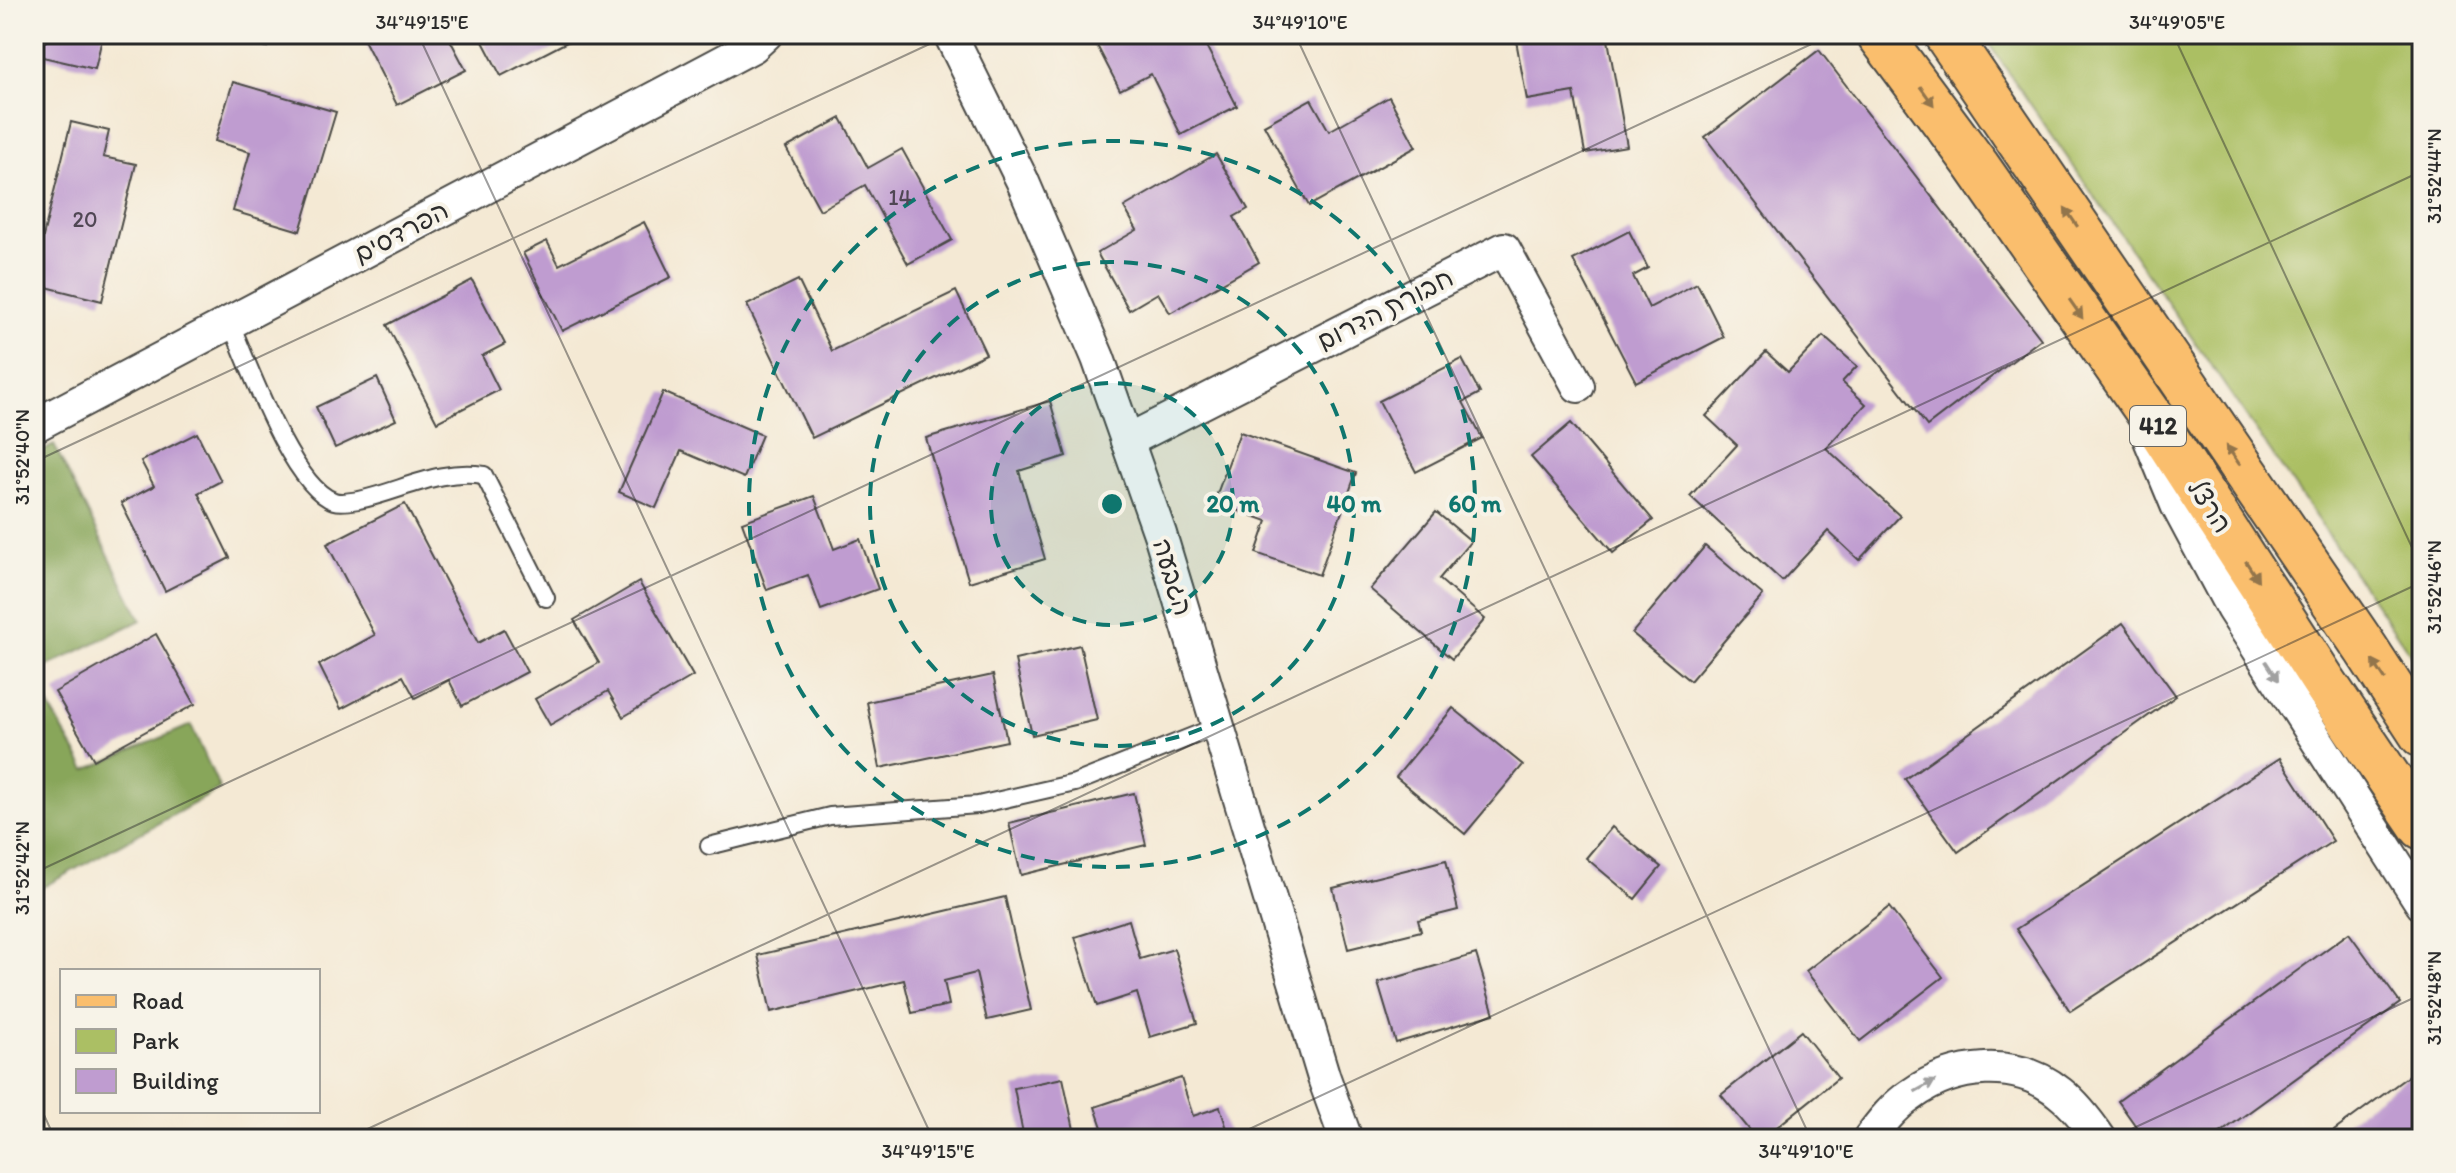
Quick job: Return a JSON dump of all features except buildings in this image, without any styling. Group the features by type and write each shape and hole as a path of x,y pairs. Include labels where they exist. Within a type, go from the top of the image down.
{"main road":[{"name":"הרצל","path":"1879,34 1977,166 2140,401 2422,827"},
{"name":"הרצל","path":"1946,34 2422,735"}],"street":[{"name":"הפרדסים","path":"34,426 753,46 766,34"},
{"name":"הגבעה","path":"950,34 1022,180 1098,358 1160,534 1324,1078 1346,1139"},
{"name":"חבורת הדרום","path":"1127,441 1504,249 1578,386"},
{"path":"2140,401 2151,445 2232,608 2422,904"},
{"path":"1869,1139 1909,1096 1932,1081 1987,1067 2012,1070 2038,1079 2060,1093 2100,1139"}],"lane":[{"path":"230,322 289,454 309,483 334,501 357,500 463,471 484,475 546,598"},
{"path":"709,846 830,816 978,805 1075,783 1218,726"}],"green space":[{"path":"1982,34 2422,34 2422,671"},
{"path":"54,445 141,620 34,673 34,456"},
{"path":"34,680 86,770 191,725 220,789 34,892"}]}
